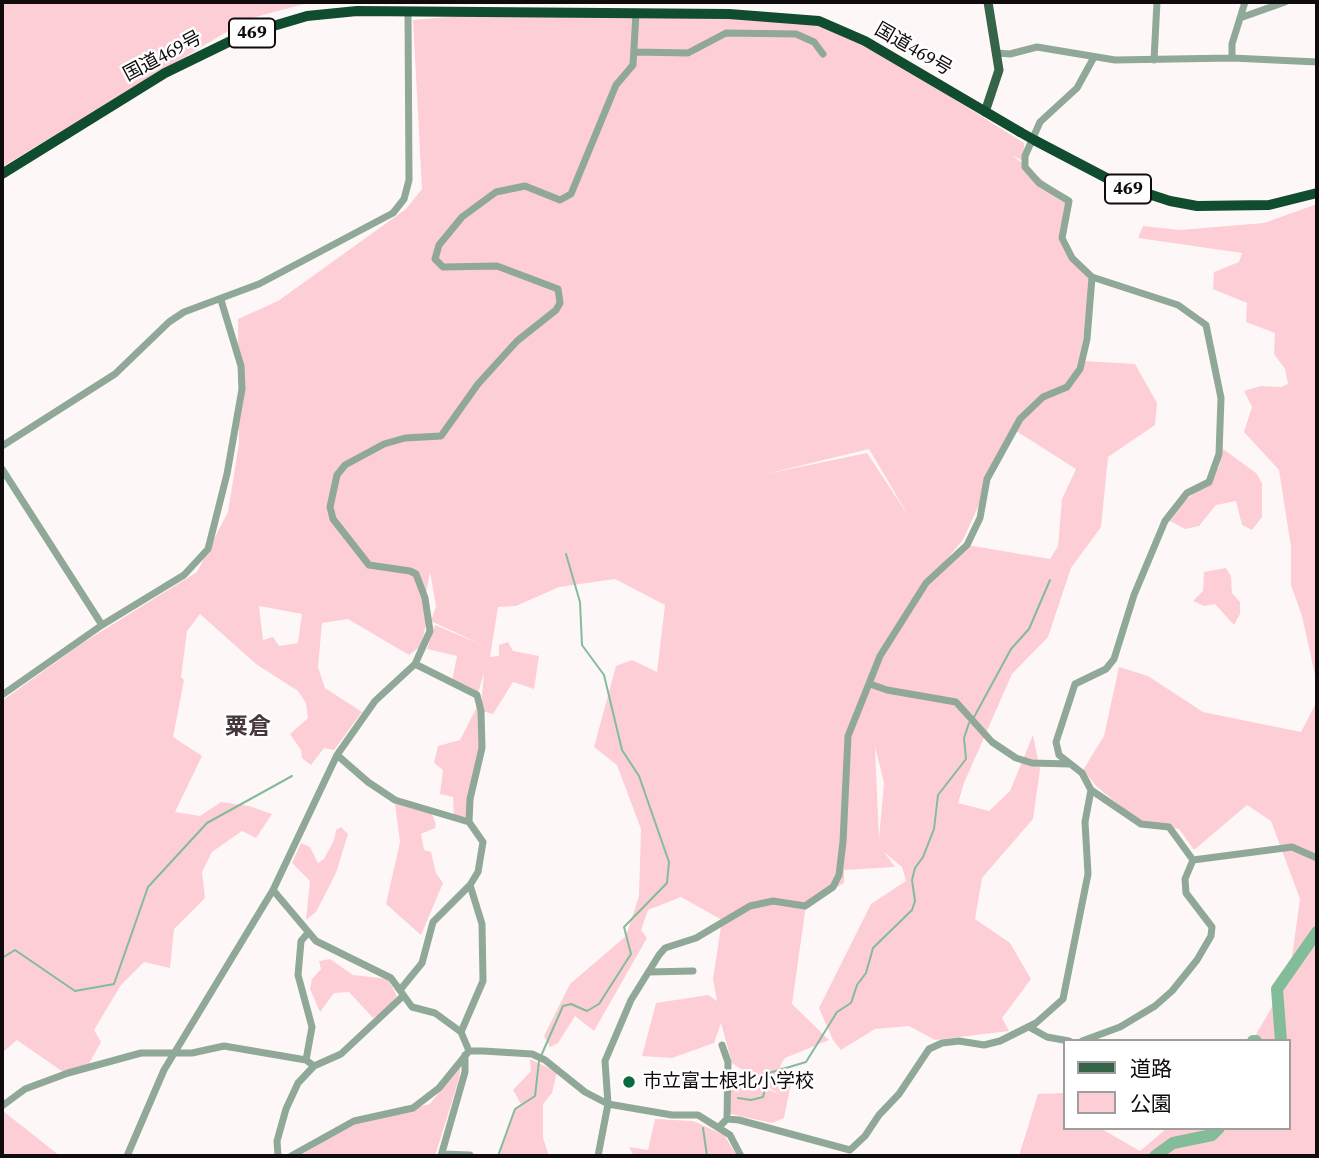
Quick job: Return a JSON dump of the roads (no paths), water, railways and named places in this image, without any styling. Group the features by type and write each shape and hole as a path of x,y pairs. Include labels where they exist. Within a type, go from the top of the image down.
{"highway":[{"name":"国道469号","path":"2,174 165,73 243,35 307,16 357,11 741,14 820,21 864,41 1036,141 1142,195 1197,206 1230,206 1269,205 1317,193"}],"main road":[{"path":"985,112 997,82 997,53 988,2"}],"street":[{"path":"1154,60 1157,2"},
{"path":"1232,58 1245,2"},
{"path":"1240,18 1285,2"},
{"path":"2,446 115,374 169,322 184,312 220,300 393,213 404,199 409,180 408,12"},
{"path":"127,1156 147,1104 173,1054 273,890 337,755 375,701 415,664 424,648 430,622 416,574 369,565 333,519 330,507 337,475 352,460 384,444 405,438 441,436 478,384 517,341 556,310 560,303 558,289 497,266 443,267 438,264 435,255 439,245 462,216 496,192 525,187 560,200 571,194 612,92 629,72 636,52 636,13"},
{"path":"636,52 688,53 726,33 796,34 814,42 823,54"},
{"path":"997,53 1044,48 1093,59 1232,58 1317,62"},
{"path":"1093,59 1077,88 1040,122 1025,156 1025,167 1039,183 1069,201 1062,238 1072,258 1092,277 1178,305 1206,326 1221,398 1217,465 1209,482 1187,493 1173,508 1133,594 1114,659 1106,669 1075,684 1056,742 1059,755 1082,773 1091,790 1141,824 1169,827 1193,860"},
{"path":"598,1156 608,1104 605,1062 631,1000 665,948 696,939 750,906 773,901 805,906 833,887 839,875 843,842 848,736 880,656 926,583 967,545 979,518 987,479 1020,419 1043,397 1067,387 1080,369 1087,339 1092,277"},
{"path":"2,695 102,625 184,575 200,561 208,548 227,474 242,389 241,366 220,300"},
{"path":"2,469 102,625"},
{"path":"278,1156 277,1141 292,1092 314,1066 341,1055 402,993 422,964 433,922 470,886 478,872 483,842 469,822 470,799 482,748 481,711 477,695 415,664"},
{"path":"870,684 887,690 956,702 992,742 1017,758 1046,764 1071,764"},
{"path":"337,755 368,782 395,800 469,822"},
{"path":"727,1119 850,1150 899,1094 929,1049 942,1042 959,1041 984,1045 1029,1027 1057,1005 1063,999 1088,874 1085,822 1091,790"},
{"path":"1193,860 1292,847 1317,858"},
{"path":"1087,1039 1119,1027 1155,1006 1172,991 1197,960 1212,927 1186,893 1185,879 1193,860"},
{"path":"461,1032 483,981 482,925 470,886"},
{"path":"273,890 307,934 316,941 391,978 412,1007 435,1013 461,1032 467,1053 465,1072 441,1155 470,1155"},
{"path":"306,1060 312,1027 298,975 301,941 307,934"},
{"path":"649,972 693,971"},
{"path":"1029,1027 1047,1037 1064,1040"},
{"path":"720,1126 727,1119 728,1062 722,1045"},
{"path":"2,1107 25,1089 130,1055 173,1054 225,1046 306,1060 314,1066"},
{"path":"467,1053 532,1054 545,1060 585,1092 608,1104 671,1115 698,1115 720,1126 730,1135 741,1156"},
{"path":"291,1156 354,1121 413,1108 439,1088 467,1053"}],"waterway":[{"path":"541,1056 563,1006 571,1004 587,1011 599,1004 631,954 624,927 667,883 669,862 639,776 622,750 604,675 582,645 580,602 566,554"},
{"path":"973,719 1011,649 1029,629 1050,580"},
{"path":"738,1098 751,1100 763,1097 769,1073 806,1062 837,1012 851,1003 857,985 866,973 873,948 912,910 915,901 912,880 915,868 923,857 934,829 938,795 966,759 964,738 969,723"},
{"path":"2,958 15,950 75,991 114,984 148,887 207,823 292,776"},
{"path":"1281,1039 1277,989 1317,932"},
{"path":"498,1156 515,1109 535,1096 539,1061"},
{"path":"703,1128 707,1156"},
{"path":"1155,1156 1173,1143 1212,1135 1217,1130"}],"place":[{"name":"市立富士根北小学校","path":"629,1082"}],"district":[{"name":"粟倉","path":"248,728"}]}
